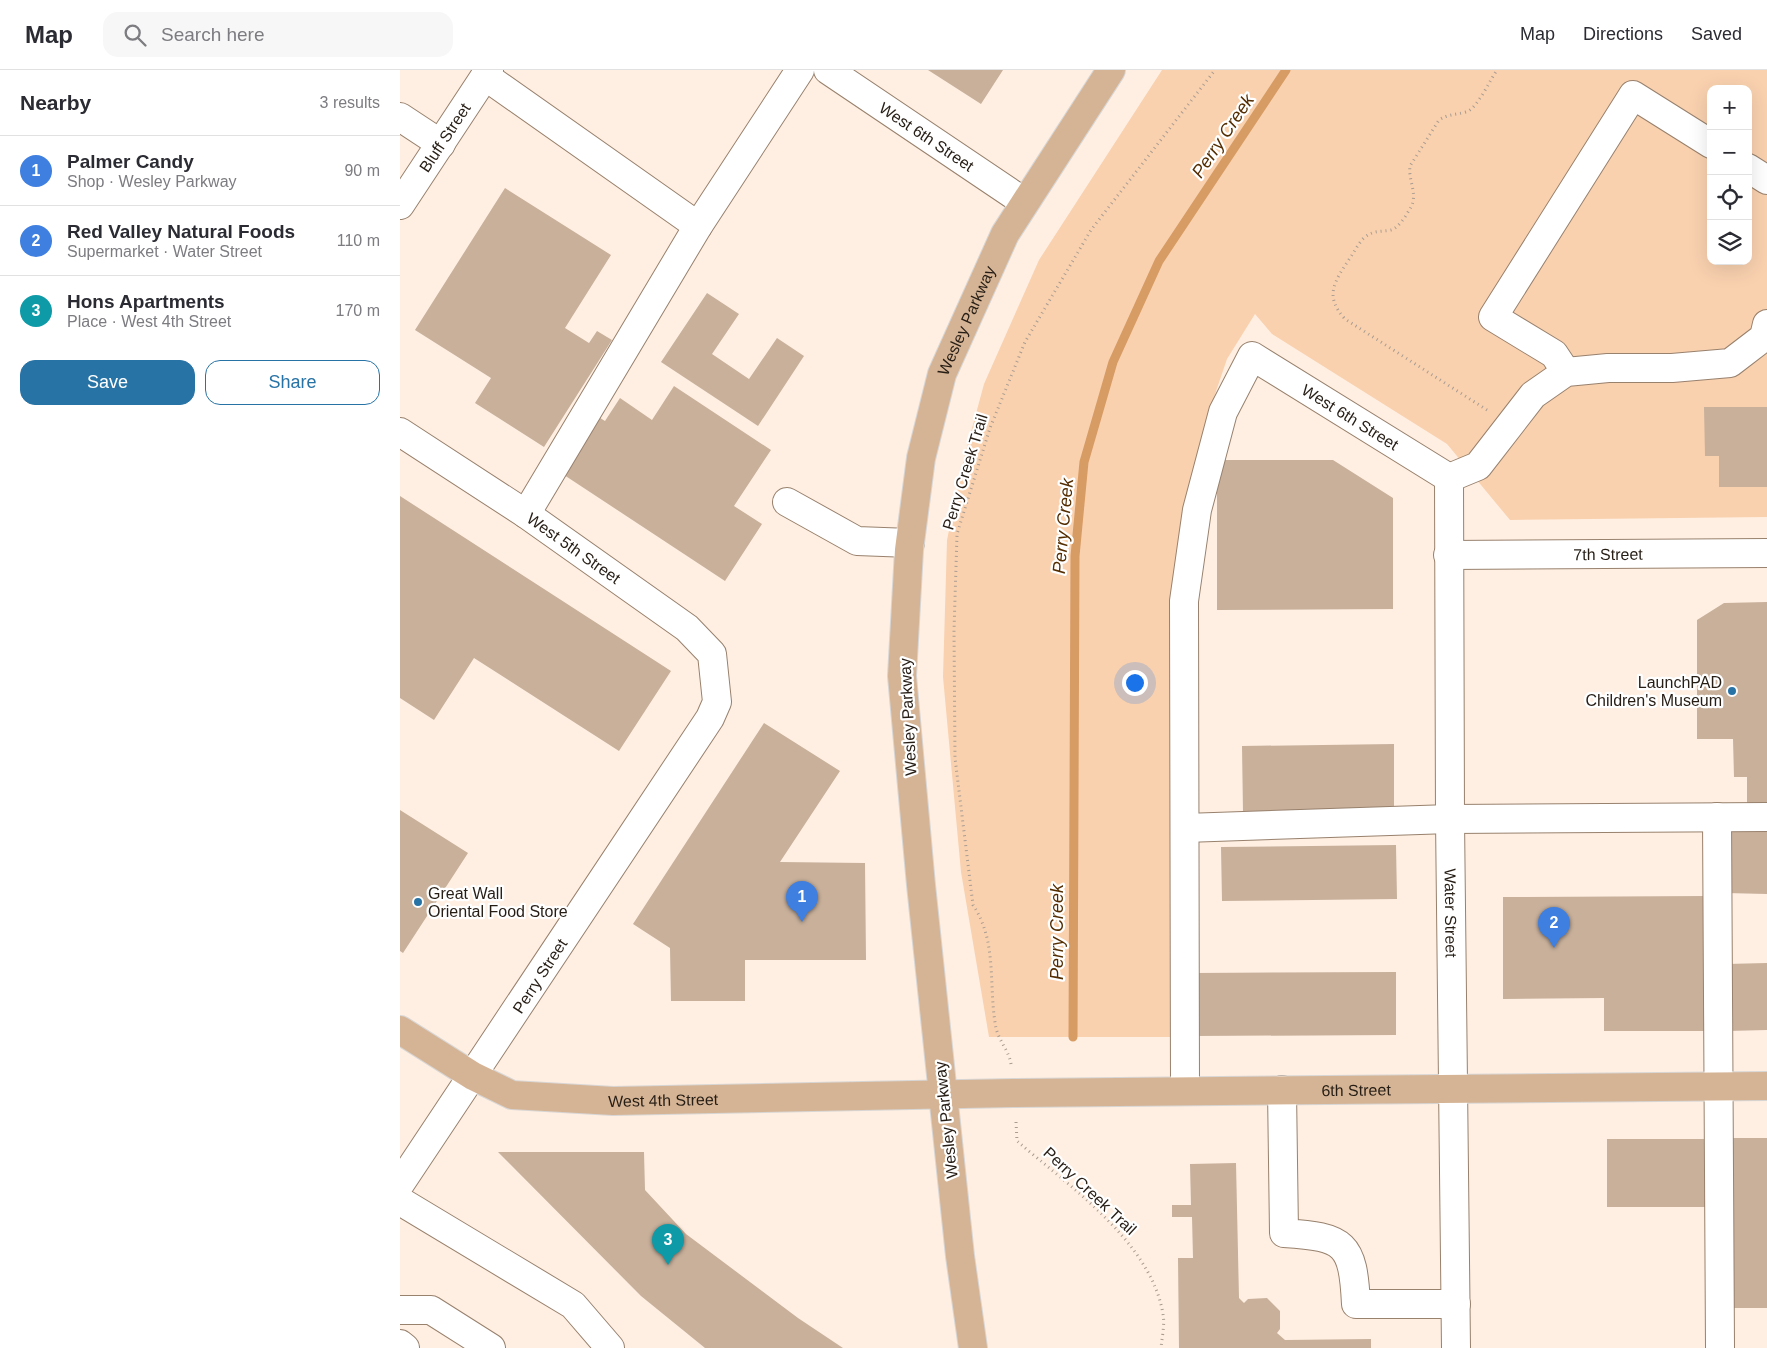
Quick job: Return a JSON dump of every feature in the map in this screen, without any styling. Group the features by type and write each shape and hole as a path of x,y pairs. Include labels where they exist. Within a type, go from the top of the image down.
{"main road":[{"name":"Wesley Parkway","path":"973,1348 960,1256 921,885 902,676 910,544 921,458 942,374 1005,234 1111,70"},
{"name":"West 4th Street","path":"400,1030 473,1076 512,1095 613,1101 944,1096"},
{"name":"6th Street","path":"944,1096 1184,1091 1767,1086"}],"street":[{"path":"526,514 698,226 800,70"},
{"name":"West 6th Street","path":"828,70 1024,202"},
{"path":"487,73 698,226"},
{"name":"Bluff Street","path":"400,205 487,73"},
{"path":"1566,372 1554,354 1493,317 1633,96 1707,142"},
{"path":"400,117 442,144"},
{"path":"1752,171 1767,180"},
{"path":"1450,478 1478,466 1534,395 1566,372 1608,368 1672,368 1730,363 1764,337 1767,324"},
{"name":"West 6th Street","path":"1184,828 1184,601 1186,583 1197,510 1223,412 1252,356 1450,478"},
{"name":"West 5th Street","path":"400,432 526,514 687,628 712,654 716,688"},
{"name":"Water Street","path":"1450,478 1448,555 1456,1348"},
{"path":"787,502 857,540 910,544"},
{"name":"7th Street","path":"1448,555 1767,552"},
{"name":"Perry Street","path":"400,1184 710,718 717,702 716,688"},
{"path":"1717,817 1717,1086 1720,1348"},
{"path":"1184,1091 1184,828 1450,819 1767,817"},
{"path":"1282,1090 1284,1233 1326,1237 1343,1246 1352,1260 1356,1304 1456,1304"},
{"path":"400,1201 573,1305 610,1348"},
{"path":"400,1310 431,1310 491,1348"},
{"path":"400,1344 405,1348"}],"path":[{"name":"Perry Creek Trail","path":"1010,1058 996,1030 988,939 982,918 973,905 955,758 954,630 957,534 990,428 1025,342 1091,230 1215,70"},
{"path":"1497,70 1474,107 1467,112 1446,116 1439,120 1410,166 1409,175 1414,196 1412,206 1398,226 1392,230 1371,232 1364,238 1336,279 1333,294 1336,309 1345,320 1510,426"},
{"name":"Perry Creek Trail","path":"1017,1141 1101,1214 1137,1253 1154,1284 1164,1315 1161,1348"}],"shaded area":[{"path":"1162,70 1767,70 1767,517 1510,520 1447,444 1272,334 1255,314 1227,359 1209,412 1184,508 1173,1037 989,1037 961,872 943,677 947,540 964,458 984,384 1039,260"}],"building":[{"path":"928,70 1003,70 981,104"},
{"path":"505,188 611,255 565,328 589,343 597,331 612,340 544,447 475,403 491,378 415,330"},
{"path":"707,293 739,314 712,354 749,379 777,338 804,356 758,426 661,362"},
{"path":"674,386 771,450 734,506 762,524 725,581 555,469 592,413 605,421 620,398 652,420"},
{"path":"1704,407 1767,407 1767,487 1719,487 1719,456 1705,456"},
{"path":"1217,460 1333,460 1393,498 1393,609 1217,610"},
{"path":"400,496 671,671 619,751 474,658 434,720 400,698"},
{"name":"LaunchPAD Children's Museum","path":"1767,602 1767,807 1747,808 1747,777 1734,777 1733,739 1697,739 1697,620 1724,603"},
{"path":"764,723 840,771 780,862 865,863 866,960 745,960 745,1001 671,1001 670,948 633,924"},
{"path":"1394,744 1394,811 1243,812 1242,746"},
{"name":"Great Wall Oriental Food Store","path":"400,810 468,853 403,953 400,951"},
{"path":"1767,827 1767,894 1725,893 1726,828"},
{"path":"1396,845 1397,899 1222,901 1221,847"},
{"path":"1705,896 1705,1031 1604,1031 1604,998 1503,999 1503,897"},
{"path":"1767,963 1767,1030 1727,1031 1726,964"},
{"path":"1396,972 1396,1035 1195,1036 1194,973"},
{"path":"1728,1138 1767,1138 1767,1308 1729,1308"},
{"path":"1607,1139 1708,1139 1708,1207 1607,1207"},
{"path":"498,1152 644,1152 645,1190 686,1234 798,1318 843,1348 705,1348 641,1296"},
{"path":"1236,1163 1239,1298 1244,1303 1248,1299 1267,1298 1280,1311 1280,1329 1277,1333 1285,1340 1371,1339 1371,1348 1179,1348 1178,1258 1193,1258 1192,1217 1172,1217 1172,1205 1191,1205 1190,1164"}],"waterway":[{"name":"Perry Creek","path":"1073,1037 1075,556 1084,462 1113,362 1159,261 1286,70"}],"place":[{"name":"LaunchPAD Children's Museum","path":"1732,691"},
{"name":"Great Wall Oriental Food Store","path":"418,902"},
{"name":"Palmer Candy","path":"802,922"},
{"name":"Red Valley Natural Foods","path":"1554,948"},
{"name":"Hons Apartments","path":"668,1265"}]}
